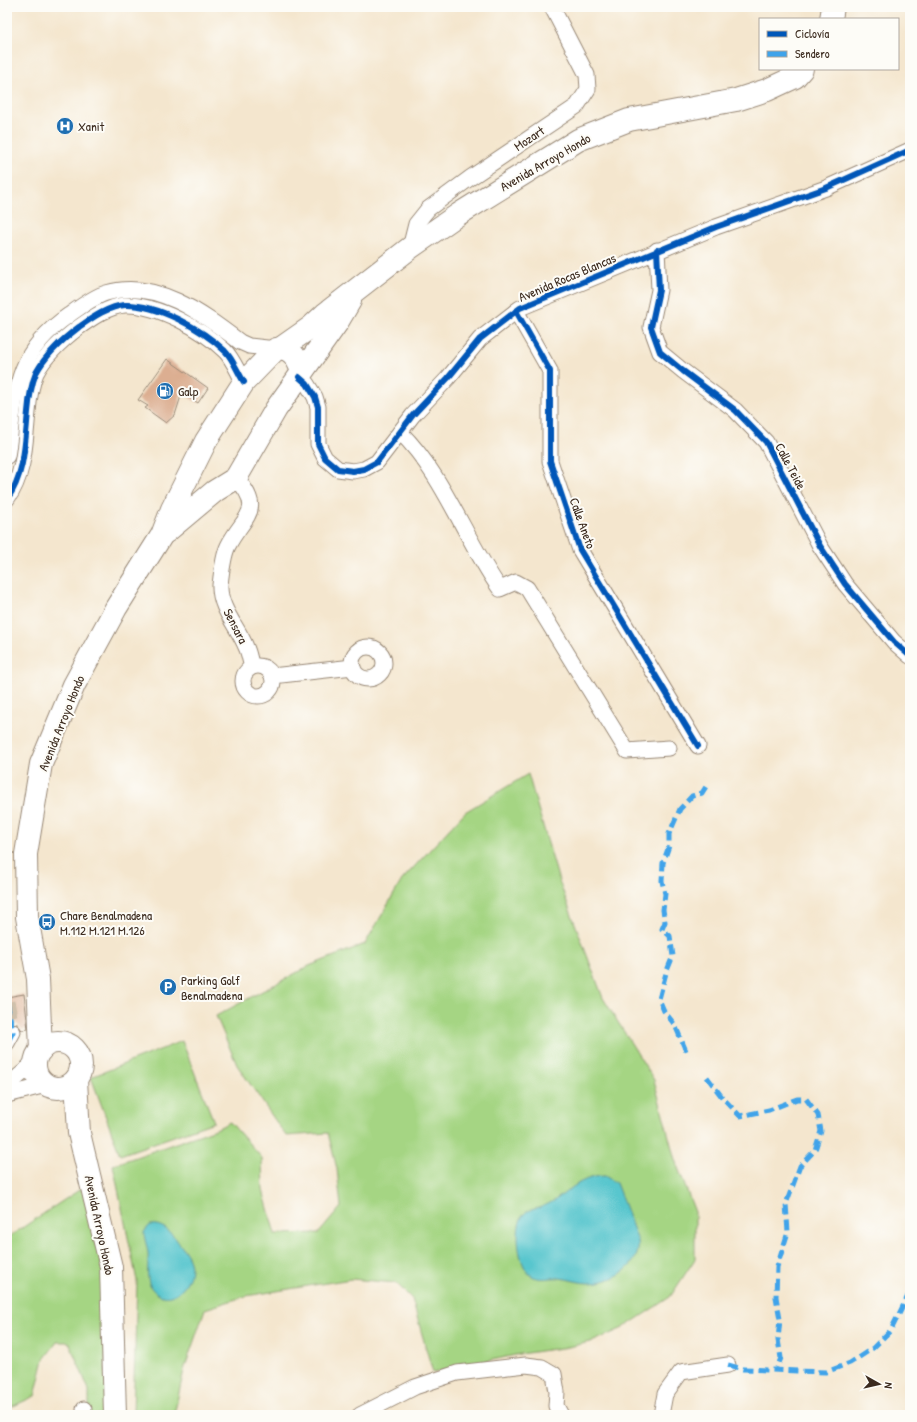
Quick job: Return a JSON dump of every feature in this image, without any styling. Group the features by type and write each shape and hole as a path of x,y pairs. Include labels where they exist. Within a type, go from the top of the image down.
{"main road":[{"path":"831,18 833,7"},
{"name":"Avenida Arroyo Hondo","path":"39,1053 38,979 27,916 26,854 41,764 74,685 116,608 162,535 172,509 197,462 206,441 244,382 278,349 311,327 325,314 410,248 459,214 578,140 629,120 736,100 767,90 795,77 801,70"},
{"name":"Avenida Arroyo Hondo","path":"162,535 229,482 276,409 337,323 356,290"},
{"path":"278,349 289,350 296,358 300,374"},
{"path":"197,462 202,472 229,482"},
{"name":"Avenida Arroyo Hondo","path":"38,979 50,1010 66,1043"},
{"path":"52,1043 66,1043 72,1046 80,1057 80,1073 76,1080 69,1086 60,1088 49,1086 39,1077 35,1067 39,1053 52,1043"},
{"name":"Avenida Arroyo Hondo","path":"76,1080 79,1133 111,1267 115,1415"},
{"name":"Avenida Arroyo Hondo","path":"49,1086 79,1133"}],"street":[{"name":"Mozart","path":"410,248 416,224 428,209 470,178 577,106 588,89 587,75 552,7"},
{"name":"Avenida Rocas Blancas","path":"300,374 315,397 318,407 318,444 325,458 338,469 353,471 364,470 377,462 413,415 448,378 480,339 520,308 657,250 716,227 826,188 910,150"},
{"name":"Calle Teide","path":"657,250 660,290 651,328 660,352 735,410 766,442 820,546 845,584 894,642 910,656"},
{"path":"7,456 9,426 16,393 23,369 36,345 58,323 80,307 104,294 123,289 147,292 167,297 187,306 249,346 278,349"},
{"path":"7,499 18,481 30,397 36,374 49,354 67,336 108,310 124,305 145,307 163,311 183,322 226,352 244,382"},
{"name":"Calle Aneto","path":"516,311 550,371 550,461 580,550 698,746"},
{"path":"400,432 412,443 436,480 486,569 500,588 516,582 527,588 627,751 669,748"},
{"name":"Sensara","path":"229,482 246,489 251,498 250,512 227,547 220,586 226,611 246,647 252,667"},
{"path":"252,667 262,667 272,676 272,686 266,694 257,696 245,688 243,679 248,670 252,667"},
{"path":"272,676 353,667"},
{"path":"7,1086 26,1070 39,1053"},
{"path":"7,1095 49,1086"},
{"path":"360,1415 415,1387 457,1373 526,1365 542,1367 554,1374 557,1392 556,1406 562,1415"},
{"path":"661,1415 665,1394 681,1372 728,1365"}],"green space":[{"path":"528,774 559,881 603,998 654,1080 675,1160 695,1212 695,1259 670,1297 623,1328 594,1341 568,1347 520,1354 433,1373 412,1299 396,1283 351,1279 246,1296 205,1309 184,1370 174,1415 133,1415 137,1281 113,1165 216,1129 230,1122 262,1158 263,1190 275,1234 319,1233 341,1207 337,1169 328,1133 286,1136 237,1065 216,1016 309,966 365,944 402,880 465,812"},
{"path":"182,1041 214,1122 120,1155 91,1077"},
{"path":"82,1188 103,1270 107,1415 89,1415 89,1390 69,1342 57,1342 44,1359 35,1396 7,1409 7,1238"}],"water":[{"path":"605,1176 616,1183 638,1241 638,1250 630,1265 616,1276 598,1282 585,1283 559,1278 542,1279 532,1276 527,1272 520,1256 518,1237 521,1220 524,1214 557,1199 586,1180"},
{"path":"150,1225 161,1226 174,1236 188,1256 191,1264 190,1275 184,1287 173,1295 167,1297 154,1291 149,1283 148,1253 144,1232"}],"building":[{"path":"167,359 208,388 198,403 182,393 175,415 166,423 145,408 148,406 138,400"},
{"path":"24,994 28,1029 22,1030 17,1024 12,1023 7,1026 7,997"}],"tunnel":[{"path":"7,1002 13,1032"}],"marked path":[{"path":"686,1051 675,1025 664,1011 659,999 666,973 673,956 670,936 662,929 665,922 663,910 665,894 662,881 663,863 669,846 669,834 680,809 692,796 702,793 707,785"},
{"path":"7,1002 13,1032 7,1043"},
{"path":"707,1077 722,1097 740,1116 769,1110 797,1099 806,1099 818,1115 821,1131 815,1150 800,1166 786,1204 788,1232 777,1267 776,1297 780,1319 778,1340 781,1358 777,1368"},
{"path":"728,1365 743,1369 826,1372 850,1363 873,1348 891,1330 910,1292"}],"cycle path":[{"path":"299,377 307,384 315,397 318,407 318,444 325,458 338,469 353,471 364,469 377,462 413,415 448,378 480,339 520,308 716,227 826,188 910,150"},
{"path":"657,250 659,290 651,327 660,352 735,410 766,442 820,546 845,584 894,642 910,656"},
{"path":"7,499 13,490 21,469 30,398 36,373 40,366 61,342 79,327 107,310 125,305 138,306 165,313 178,319 204,334 225,351 244,382"},
{"path":"516,311 550,371 550,461 580,550 698,746"}],"place":[{"name":"Xanit","path":"65,126"},
{"name":"Galp","path":"165,391"},
{"name":"Chare Benalmadena M.112 M.121 M.126","path":"47,922"},
{"name":"Parking Golf Benalmadena","path":"168,987"}]}
